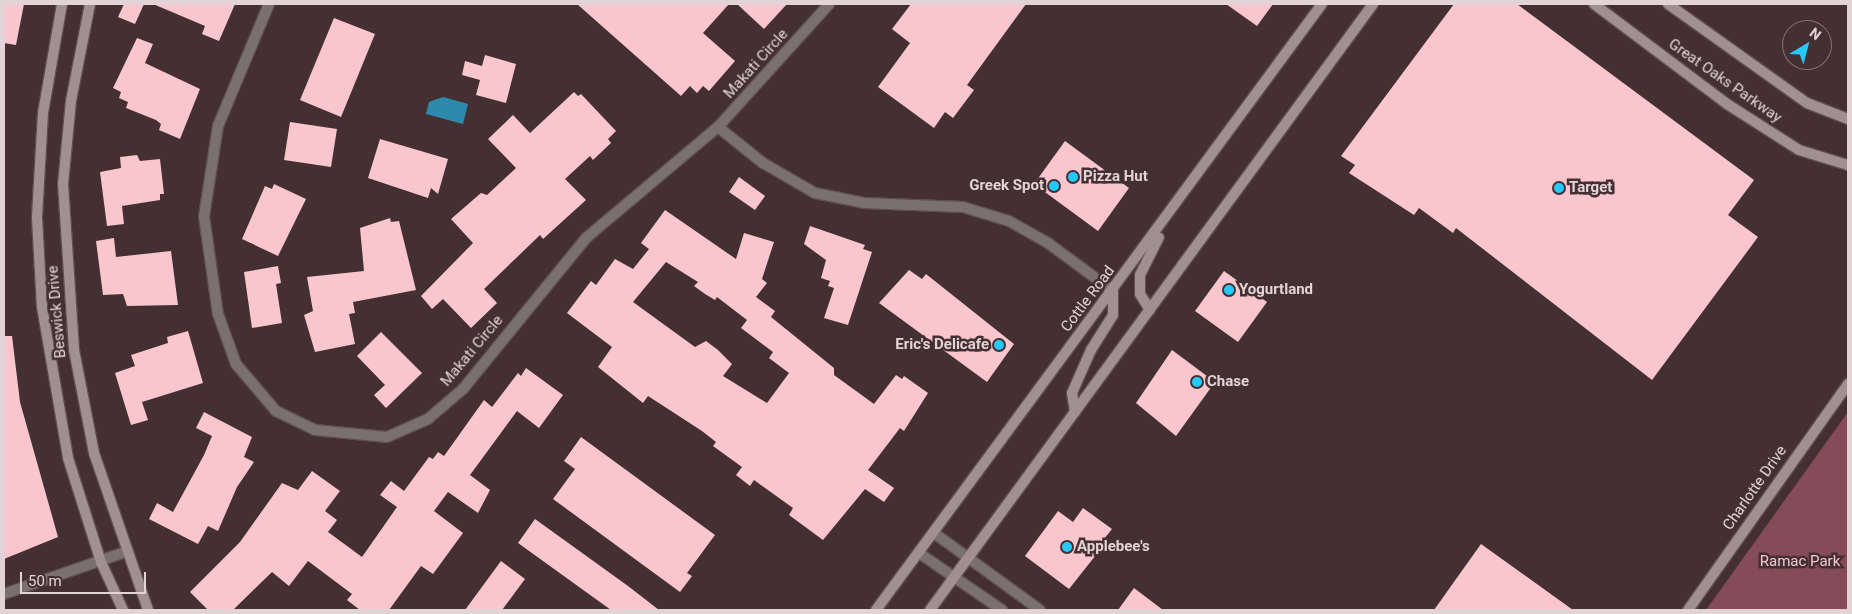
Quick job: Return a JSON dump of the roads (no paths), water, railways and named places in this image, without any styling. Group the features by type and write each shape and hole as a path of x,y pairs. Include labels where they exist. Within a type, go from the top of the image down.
{"main road":[{"name":"Beswick Drive","path":"62,4 43,113 37,218 42,307 68,458 101,562 123,610"},
{"name":"Beswick Drive","path":"90,4 71,101 64,193 74,350 94,453 125,552 148,610"},
{"name":"Cottle Road","path":"876,610 1113,291 1322,4"},
{"path":"930,610 1373,4"},
{"name":"Great Oaks Parkway","path":"1594,4 1727,104 1799,150 1848,165"},
{"name":"Great Oaks Parkway","path":"1668,4 1807,103 1848,119"},
{"path":"1150,310 1140,294 1140,276 1182,197"},
{"path":"1075,412 1072,393 1087,357 1113,314 1113,291"},
{"name":"Charlotte Drive","path":"1688,610 1848,384"}],"street":[{"name":"Makati Circle","path":"269,4 218,126 204,216 218,314 236,364 276,411 315,430 388,437 428,419 463,389 586,238 718,127 829,4"},
{"path":"718,127 763,163 816,193 864,203 964,206 1009,221 1048,243 1113,291"},
{"path":"934,533 1040,610"},
{"path":"4,594 101,562 125,552"},
{"path":"919,552 1002,610"}],"water":[{"path":"443,97 468,104 463,124 426,114 429,102"}],"place":[{"name":"Pizza Hut","path":"1073,177"},
{"name":"Greek Spot","path":"1054,186"},
{"name":"Target","path":"1559,188"},
{"name":"Yogurtland","path":"1229,290"},
{"name":"Eric's Delicafe","path":"999,345"},
{"name":"Chase","path":"1197,382"},
{"name":"Applebee's","path":"1067,547"}],"park label":[{"name":"Ramac Park","path":"1800,562"}]}
